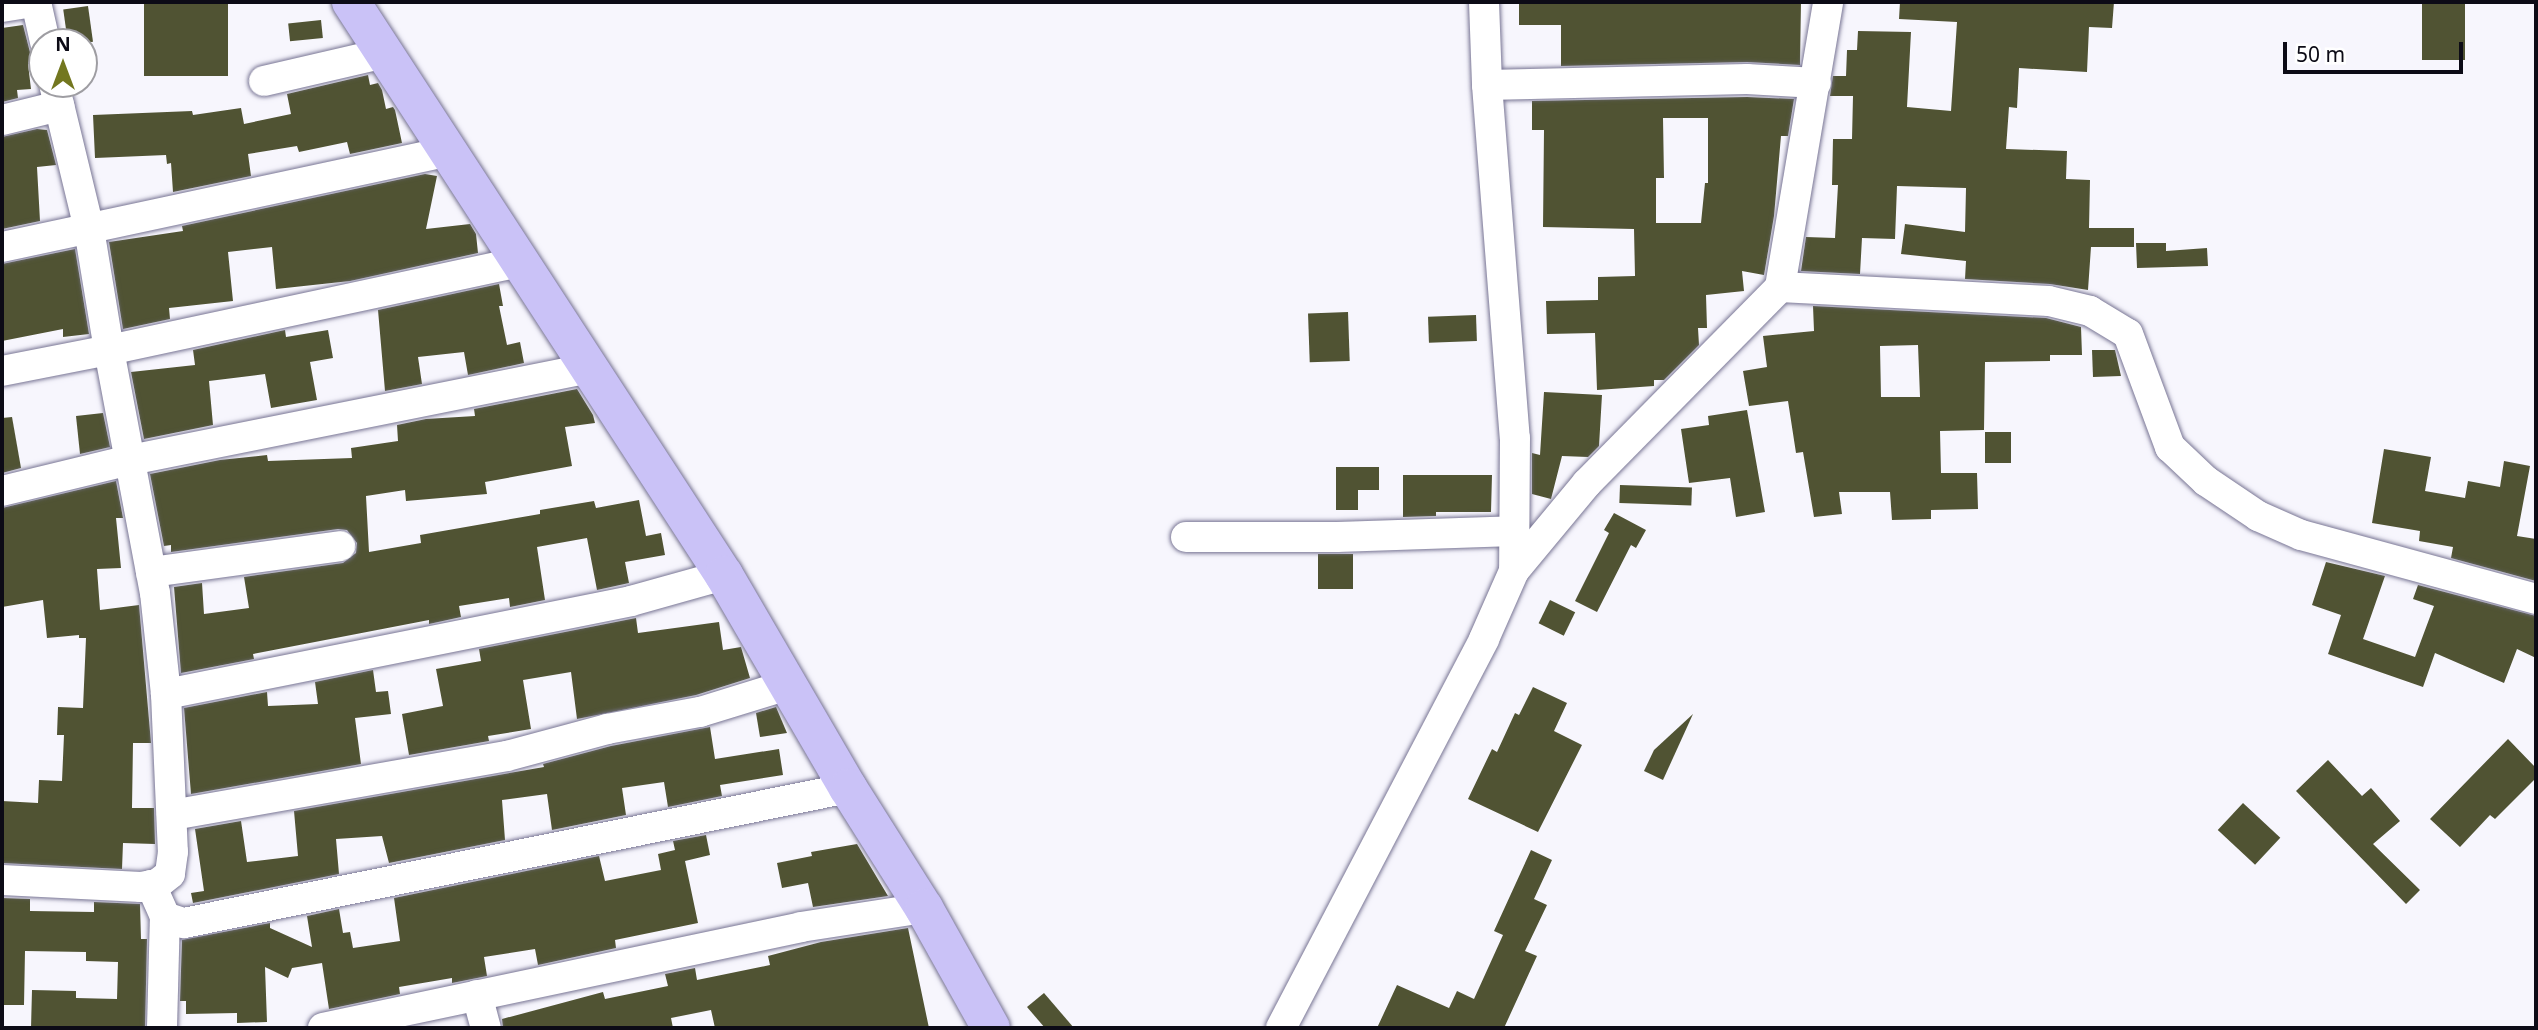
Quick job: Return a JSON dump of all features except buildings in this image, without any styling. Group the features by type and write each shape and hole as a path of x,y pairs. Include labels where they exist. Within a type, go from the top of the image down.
{"main road":[{"path":"351,2 724,575 848,788 924,908 991,1028"}],"street":[{"path":"2,7 34,2 41,28"},
{"path":"1484,2 1487,85 1515,438 1514,571"},
{"path":"1281,1028 1479,650 1514,571 1587,483 1780,287 1828,2"},
{"path":"264,81 385,53"},
{"path":"1487,85 1747,79 1816,83"},
{"path":"2,120 50,98"},
{"path":"2,880 151,885 164,879 173,865 166,694 151,572 89,229 58,98"},
{"path":"2,247 449,151"},
{"path":"2,371 520,262"},
{"path":"1780,287 2049,301 2090,311 2128,334 2170,447 2206,481 2258,516 2301,535 2536,599"},
{"path":"2,491 130,460 590,368"},
{"path":"1185,537 1337,537 1514,531"},
{"path":"151,572 340,546"},
{"path":"166,694 631,601 724,575"},
{"path":"172,815 507,756 607,729 699,712 788,685"},
{"path":"165,917 184,923 848,788"},
{"path":"151,885 165,917 162,1028"},
{"path":"323,1028 801,927 924,908"},
{"path":"477,995 486,1028"}]}
